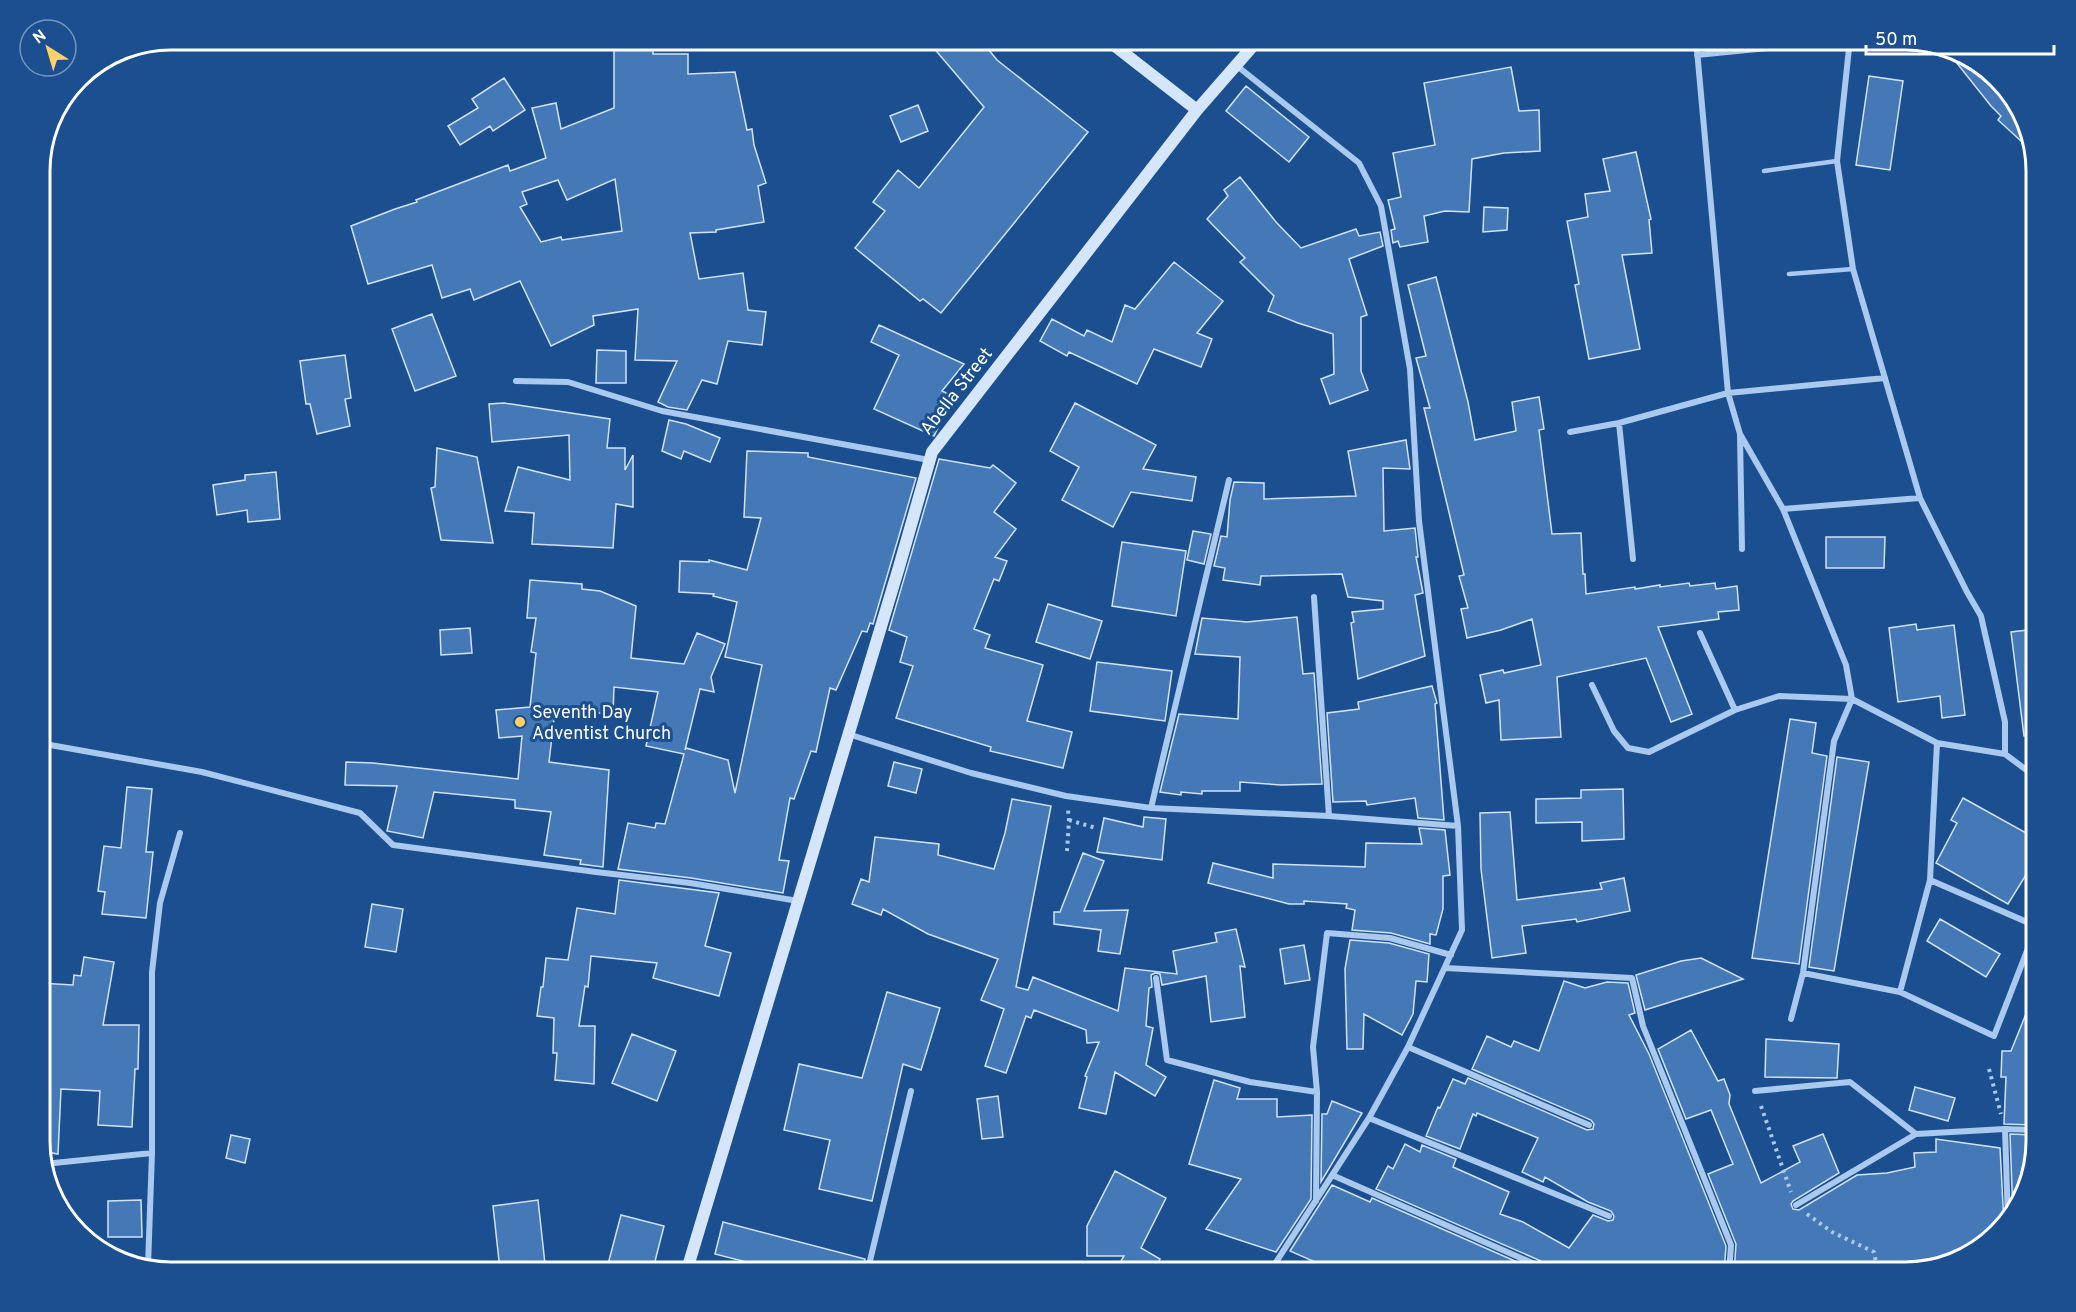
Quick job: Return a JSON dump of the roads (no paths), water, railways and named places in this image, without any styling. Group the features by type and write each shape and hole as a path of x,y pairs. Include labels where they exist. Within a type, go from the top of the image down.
{"street":[{"path":"1120,50 1197,110"},
{"name":"Abella Street","path":"689,1262 932,452 1197,110 1250,50"},
{"path":"1697,50 1728,393 1740,434 1783,508 1846,665 1852,699 1834,741 1803,973 1791,1019"},
{"path":"1697,55 1745,50"},
{"path":"1849,50 1837,161 1853,269 1920,498 1981,616 2005,722 2005,754"},
{"path":"1237,66 1359,163 1381,206 1410,369 1419,521 1458,826 1462,930 1408,1047 1369,1118 1276,1262"},
{"path":"1570,432 1619,423 1728,393 1885,378"},
{"path":"516,381 568,382 662,411 930,460"},
{"path":"1619,423 1633,559"},
{"path":"1740,434 1742,549"},
{"path":"1151,808 1229,480"},
{"path":"1783,508 1920,498"},
{"path":"1314,597 1329,816"},
{"path":"1700,633 1735,710"},
{"path":"1592,685 1614,730 1628,748 1649,752 1735,710 1779,696 1852,699 1937,743 2005,754 2026,770"},
{"path":"848,734 972,773 1066,796 1151,808 1329,816 1458,826"},
{"path":"1900,992 1930,880 1937,743"},
{"path":"50,745 202,772 360,813 393,844 690,883 798,901"},
{"path":"148,1260 152,1153 152,972 160,903 180,833"},
{"path":"1930,880 2026,920"},
{"path":"1316,1202 1317,1092 1313,1047 1327,933 1390,938 1451,955"},
{"path":"1803,973 1900,992 1994,1036 2026,953"},
{"path":"1445,968 1632,978 1642,1026 1731,1245 1730,1262"},
{"path":"1156,978 1167,1060 1250,1082 1317,1092"},
{"path":"1408,1047 1589,1125"},
{"path":"1755,1091 1850,1082 1916,1134"},
{"path":"870,1262 911,1091"},
{"path":"1369,1118 1609,1216"},
{"path":"2005,1129 2008,1205"},
{"path":"1796,1205 1916,1134 2026,1130"},
{"path":"52,1163 152,1153"},
{"path":"1332,1175 1530,1262"}],"lane":[{"path":"1764,171 1837,161"},
{"path":"1789,274 1853,269"}],"place":[{"name":"Seventh Day Adventist Church","path":"520,722"}]}
